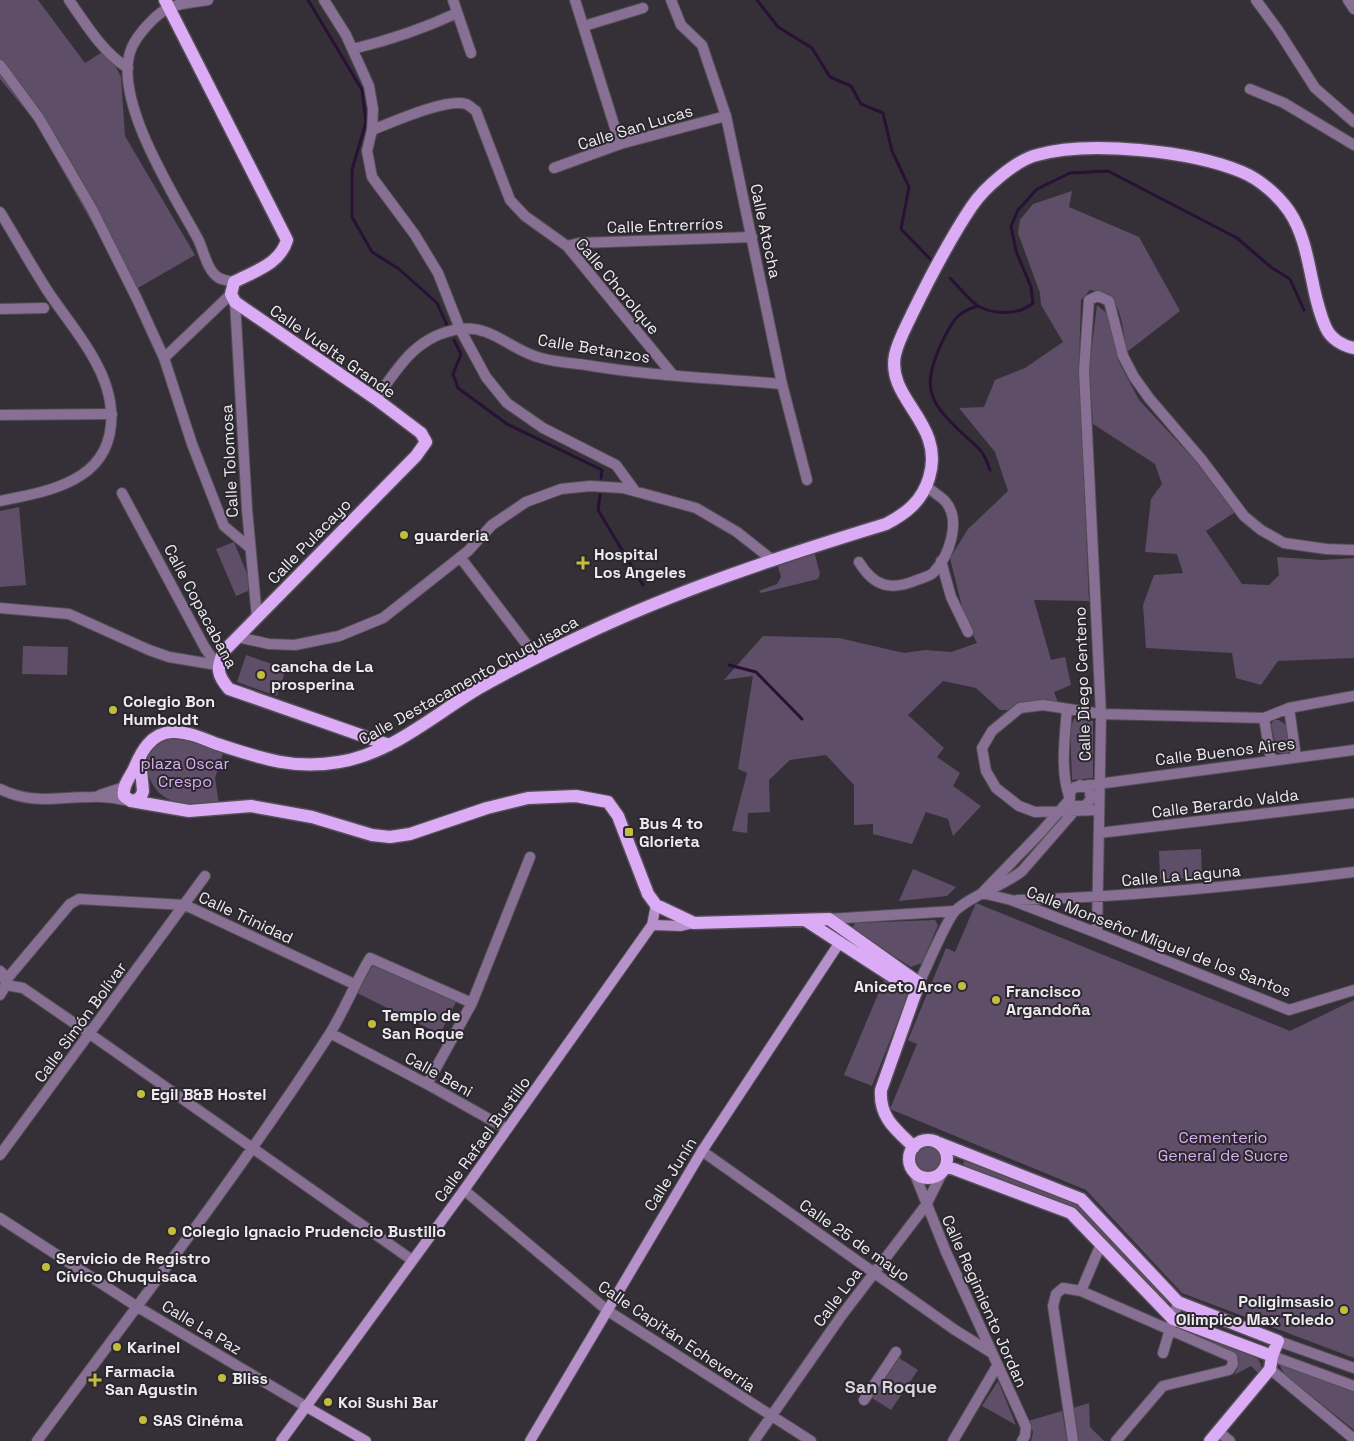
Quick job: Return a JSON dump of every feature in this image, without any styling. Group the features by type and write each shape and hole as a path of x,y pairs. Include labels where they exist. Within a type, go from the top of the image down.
{"main road":[{"path":"167,4 287,240 284,250 275,260 233,293"},
{"name":"Calle Destacamento Chuquisaca","path":"126,785 140,753 148,742 172,732 191,735 268,761 298,766 339,762 362,757 389,745 480,688 579,637 700,585 771,559 886,524 903,515 918,502 927,487 933,466 933,448 928,434 902,390 896,373 895,356 918,301 948,244 974,203 1005,172 1034,155 1066,148 1131,149 1203,160 1242,172 1271,190 1289,211 1302,238 1327,329 1340,343 1354,348"},
{"name":"Calle Vuelta Grande","path":"233,293 421,433 426,442"},
{"name":"Calle Pulacayo","path":"218,665 224,651 237,637 416,456 426,442"},
{"name":"Calle Copacabana","path":"218,665 219,678 229,689 389,745"},
{"path":"132,801 142,797 140,753"},
{"path":"174,808 143,790 137,781 126,785 124,796 132,801 189,811 251,806 312,817 372,835 390,837 410,834 487,808 528,798 576,796 608,802 618,816 648,894 656,905 694,923"},
{"path":"656,905 652,925 681,926 694,923 829,919 848,930 917,988"},
{"path":"806,920 917,988"},
{"name":"Calle Rafael Bustillo","path":"281,1441 464,1190 652,925"},
{"name":"Calle Junín","path":"530,1441 702,1151 840,942"},
{"path":"914,1146 888,1123 882,1112 880,1099 881,1090 917,988"},
{"path":"939,1143 946,1154 944,1169 931,1178 919,1176 914,1172 909,1160 914,1146 927,1140 939,1143 1081,1199 1178,1302 1278,1341 1271,1362 1210,1441"},
{"path":"944,1169 1071,1213 1101,1244 1171,1325 1271,1362"},
{"name":"Calle La Paz","path":"305,1406 366,1441"}],"street":[{"path":"164,358 233,293 210,268 199,240 176,202 133,108 128,68 131,48 139,32 167,4 208,0"},
{"path":"324,0 353,49 369,86 373,109 372,130 367,151 372,176 415,235 438,273 460,329 486,378 507,403 543,428 616,465 635,491"},
{"path":"453,0 471,53"},
{"path":"575,0 620,144"},
{"name":"Calle Atocha","path":"671,0 681,26 702,45 726,116 782,384 807,480"},
{"path":"1256,0 1260,9 1278,30 1314,88 1354,122"},
{"path":"1348,0 1354,8"},
{"path":"74,2 104,46 120,63 128,68"},
{"path":"584,26 643,8"},
{"path":"353,49 394,39 457,13"},
{"path":"0,65 39,118 92,209 138,299 164,358 192,444 224,526 249,547"},
{"path":"1250,89 1284,103 1354,145"},
{"name":"Calle Chorolque","path":"372,130 408,116 453,103 467,104 476,110 510,200 524,216 567,246 673,375"},
{"name":"Calle San Lucas","path":"554,168 620,144 726,116"},
{"path":"0,212 47,290 95,359 108,393 112,414 108,443 94,465 64,483 38,493 0,501"},
{"name":"Calle Entrerríos","path":"567,246 579,243 752,237"},
{"name":"Calle Tolomosa","path":"233,293 249,547 257,618"},
{"name":"Calle Diego Centeno","path":"1097,933 1096,898 1101,714 1094,610 1084,371 1089,300 1098,296 1109,301 1123,356 1134,377 1244,516 1261,530 1284,542 1326,549 1354,550"},
{"path":"0,309 44,308"},
{"name":"Calle Betanzos","path":"376,399 403,360 424,342 460,329 479,329 497,335 518,349 540,358 614,370 782,384"},
{"path":"0,414 112,414"},
{"path":"237,637 269,644 295,645 339,636 383,618 460,557 492,525 526,502 561,489 590,486 623,488 696,508 737,532 771,559"},
{"path":"859,562 867,577 896,588 934,574 950,546 953,520 946,502 927,487"},
{"name":"Calle Copacabana","path":"122,493 205,648 218,665"},
{"path":"460,557 537,658"},
{"path":"941,561 951,597 968,632"},
{"path":"0,608 69,614 169,657 218,665"},
{"path":"1059,812 1035,812 1019,806 996,788 986,771 982,748 992,731 1020,708 1043,705 1101,714 1264,718 1289,708 1354,696"},
{"path":"1289,708 1296,757"},
{"path":"1066,709 1066,787 1072,803"},
{"path":"1264,718 1270,760"},
{"name":"Calle Buenos Aires","path":"1079,786 1354,750"},
{"path":"982,893 1059,812 1072,803 1085,806 1091,799 1099,782"},
{"path":"94,796 126,785"},
{"path":"829,919 954,911 1022,871 1072,803 1072,789 1079,786 1089,789 1091,799"},
{"path":"0,788 29,800 94,796 132,801"},
{"path":"1072,803 1099,810"},
{"name":"Calle Berardo Valda","path":"1099,833 1354,803"},
{"path":"427,1084 472,1004 530,857"},
{"name":"Calle La Laguna","path":"1010,900 1096,898 1271,882 1354,872"},
{"name":"Calle Simón Bolívar","path":"0,1156 205,876"},
{"name":"Calle Monseñor Miguel de los Santos","path":"982,893 1010,900 1097,933 1289,1010 1354,990"},
{"name":"Calle Trinidad","path":"4,978 70,904 79,899 185,905 354,984"},
{"path":"917,988 954,911"},
{"name":"Calle Junín","path":"840,942 848,930"},
{"path":"37,1441 252,1147 330,1033 354,984 370,958 472,1004"},
{"path":"0,995 4,978 22,988 412,1260"},
{"name":"Calle Beni","path":"330,1033 427,1084 507,1130"},
{"name":"Calle 25 de mayo","path":"702,1151 955,1330 992,1353"},
{"name":"Calle Loa","path":"754,1441 875,1272 926,1205 944,1169"},
{"name":"Calle Regimiento Jordan","path":"914,1172 926,1205 1026,1428 1022,1441"},
{"name":"Calle Capitán Echeverria","path":"464,1190 608,1311 811,1441"},
{"name":"Calle La Paz","path":"0,1218 136,1306 305,1406"},
{"path":"1081,1291 1101,1244"},
{"path":"1073,1441 1053,1306 1056,1294 1063,1288 1081,1291 1171,1325 1232,1357 1233,1364 1229,1370 1163,1386 1116,1441"},
{"path":"1163,1353 1178,1302"},
{"path":"1278,1341 1354,1368"},
{"path":"864,1400 896,1352"},
{"path":"1271,1362 1354,1386"},
{"path":"1271,1362 1354,1439"},
{"path":"953,1441 997,1366"},
{"path":"1218,1431 1230,1441"}],"green space":[{"path":"0,0 38,0 85,63 107,49 121,77 125,136 195,255 131,292 34,120 0,79"},
{"path":"1072,191 1069,207 1139,237 1180,311 1127,352 1122,321 1115,304 1109,297 1090,290 1081,300 1079,364 1089,601 1034,600 1051,660 1065,657 1071,685 1054,692 1061,710 1000,710 976,688 943,681 908,715 944,748 937,757 960,773 953,786 981,806 953,836 948,819 926,812 912,844 873,834 873,824 854,825 854,785 826,755 790,760 769,780 770,812 748,813 747,833 732,831 747,773 738,769 753,676 724,680 763,636 839,638 904,653 925,650 951,652 977,643 965,619 950,558 968,529 1008,491 995,452 959,408 984,407 995,380 1025,368 1063,342 1041,305 1040,293 1018,233 1020,220 1033,204"},
{"path":"1097,305 1110,316 1118,360 1139,400 1190,455 1237,511 1206,531 1242,584 1269,585 1279,575 1277,557 1322,560 1354,558 1354,658 1278,661 1261,685 1236,678 1232,653 1146,648 1143,605 1154,575 1183,573 1177,554 1145,552 1151,499 1162,484 1155,464 1093,424 1089,369"},
{"path":"19,507 26,585 0,587 0,511"},
{"path":"234,542 248,576 248,591 236,596 216,549"},
{"path":"814,551 820,574 818,579 761,593 759,591 777,584 781,577 777,563"},
{"path":"23,646 68,647 67,675 22,674"},
{"name":"cancha de La prosperina","path":"246,655 286,669 277,696 237,682"},
{"path":"1082,716 1093,721 1093,778 1072,780 1070,728 1074,719"},
{"path":"1274,720 1279,720 1286,725 1290,751 1286,755 1277,752 1271,724"},
{"name":"plaza Oscar Crespo","path":"171,739 191,741 223,753 215,778 219,805 205,806 178,803 158,792 147,770 146,754 157,744"},
{"path":"1201,849 1202,878 1160,879 1159,851"},
{"path":"913,869 956,887 947,896 899,901"},
{"name":"Cementerio General de Sucre","path":"976,903 1290,1031 1354,1000 1354,1358 1182,1293 1086,1190 890,1109 917,1044 908,1040 946,948 955,952"},
{"path":"935,920 938,925 922,963 911,967 852,929 855,923"},
{"path":"374,963 456,1002 440,1034 357,993"},
{"path":"884,980 908,995 872,1086 844,1075"},
{"path":"928,1144 939,1148 943,1159 939,1170 928,1174 917,1170 913,1159 917,1148"},
{"path":"967,1159 1075,1201 1168,1298 1168,1302 1162,1302 1079,1211 965,1167 963,1163"},
{"path":"1176,1326 1254,1355 1261,1364 1260,1375 1251,1366 1234,1375 1239,1363 1234,1352 1175,1330"},
{"path":"899,1358 918,1370 891,1410 872,1398"},
{"path":"1279,1364 1354,1391 1354,1430 1284,1374"},
{"path":"998,1381 1016,1425 982,1406"},
{"path":"1089,1403 1090,1427 1104,1441 1079,1441 1073,1408"},
{"path":"1062,1411 1067,1441 1031,1441 1033,1432 1028,1421"}],"waterway":[{"path":"308,0 362,90 366,122 352,170 352,217 372,252 399,269 437,303 447,325"},
{"path":"757,0 778,27 812,48 830,77 851,86 861,104 883,113 892,151 909,187 901,229 934,263"},
{"path":"950,278 971,300 984,309 1014,312 1033,303 1031,287 1016,251 1011,226 1018,210 1037,189 1070,173 1108,171 1237,238 1272,268 1290,279 1304,310"},
{"path":"978,306 964,311 952,323 935,358 930,383 932,393 942,413 980,450 990,470"},
{"path":"454,340 461,354 453,374 458,388 507,424 602,470 601,478"},
{"path":"600,495 598,510 643,585"},
{"path":"729,665 756,672 802,719"}],"place":[{"name":"guarderia","path":"404,535"},
{"name":"Hospital Los Angeles","path":"583,563"},
{"name":"cancha de La prosperina","path":"261,675"},
{"name":"Colegio Bon Humboldt","path":"113,710"},
{"name":"Bus 4 to Glorieta","path":"629,832"},
{"name":"Aniceto Arce","path":"962,986"},
{"name":"Francisco Argandoña","path":"996,1000"},
{"name":"Templo de San Roque","path":"372,1024"},
{"name":"Egil B&B Hostel","path":"141,1094"},
{"name":"Colegio Ignacio Prudencio Bustillo","path":"172,1231"},
{"name":"Servicio de Registro Cívico Chuquisaca","path":"46,1267"},
{"name":"Poligimsasio Olimpico Max Toledo","path":"1344,1310"},
{"name":"Karinel","path":"117,1347"},
{"name":"Bliss","path":"222,1378"},
{"name":"Farmacia San Agustin","path":"95,1380"},
{"name":"Koi Sushi Bar","path":"328,1402"},
{"name":"SAS Cinéma","path":"143,1420"}],"district":[{"name":"San Roque","path":"891,1387"}]}
